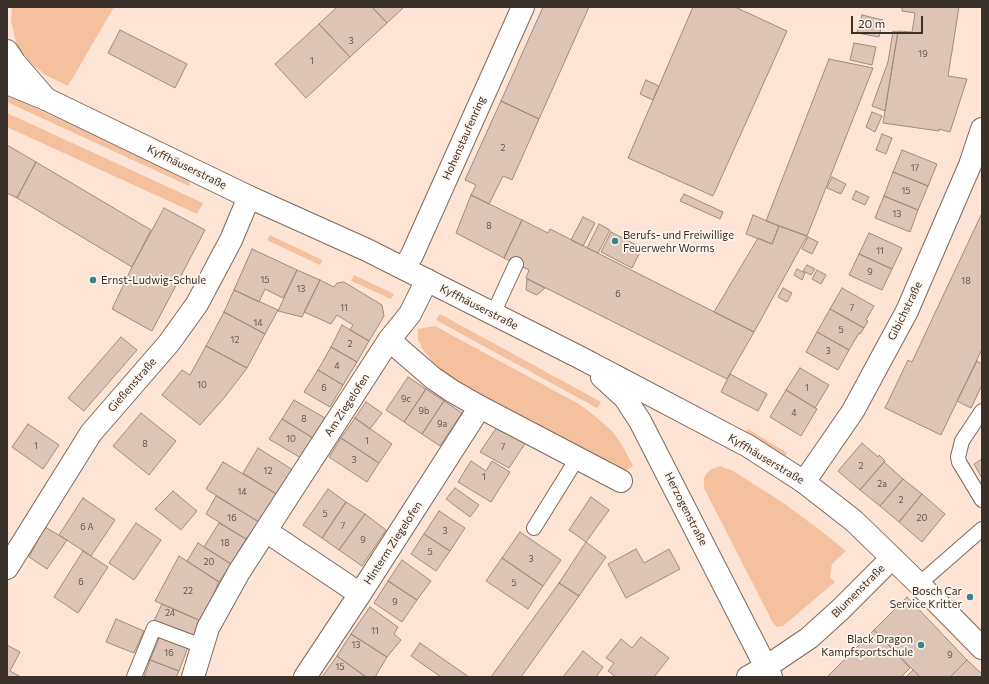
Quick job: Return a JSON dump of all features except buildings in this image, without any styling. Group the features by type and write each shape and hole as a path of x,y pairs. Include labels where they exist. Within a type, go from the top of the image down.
{"main road":[{"name":"Hohenstaufenring","path":"404,268 412,255 475,117 522,7"},
{"path":"7,51 15,63 46,99"},
{"name":"Kyffhäuserstraße","path":"7,83 46,99 249,197 404,268 579,356 748,446 804,482 854,521 982,648"},
{"name":"Gibichstraße","path":"804,482 853,411 907,311 970,165 982,129"},
{"name":"Gießenstraße","path":"7,568 91,432 169,343 197,304 231,240 249,197"},
{"name":"Am Ziegelofen","path":"196,675 202,646 208,628 239,572 389,340 410,314 427,280"},
{"path":"389,340 433,378 452,391 621,481"},
{"name":"Herzogenstraße","path":"579,356 624,398 640,421 762,674"},
{"name":"Hinterm Ziegelofen","path":"305,677 480,407"},
{"path":"266,531 360,594"},
{"name":"Blumenstraße","path":"762,674 820,629 892,558"}],"lane":[{"path":"493,314 516,264"},
{"path":"982,411 962,441 958,457 959,462 982,500"},
{"path":"534,528 578,457"},
{"path":"919,584 982,529"},
{"path":"134,677 154,628 202,646"}],"shaded area":[{"path":"12,7 114,7 68,86 44,74 31,63 20,49 18,50 11,21"},
{"path":"7,95 128,150 190,182 189,186 7,102"},
{"path":"7,113 203,203 197,214 7,127"},
{"path":"270,235 322,260 320,265 267,240"},
{"path":"354,275 394,294 391,299 351,281"},
{"path":"440,314 601,402 597,408 436,320"},
{"path":"435,326 579,404 612,431 622,445 633,466 625,471 621,471 468,389 437,368 418,340 418,329"},
{"path":"748,429 787,453 784,458 745,434"},
{"path":"720,466 733,471 782,502 846,551 832,564 830,577 835,582 783,626 777,627 773,623 704,488 704,478 707,473"}],"place":[{"name":"Berufs- und Freiwillige Feuerwehr Worms","path":"615,241"},
{"name":"Ernst-Ludwig-Schule","path":"93,280"},
{"name":"Bosch Car Service Kritter","path":"970,597"},
{"name":"Black Dragon Kampfsportschule","path":"921,645"}]}
